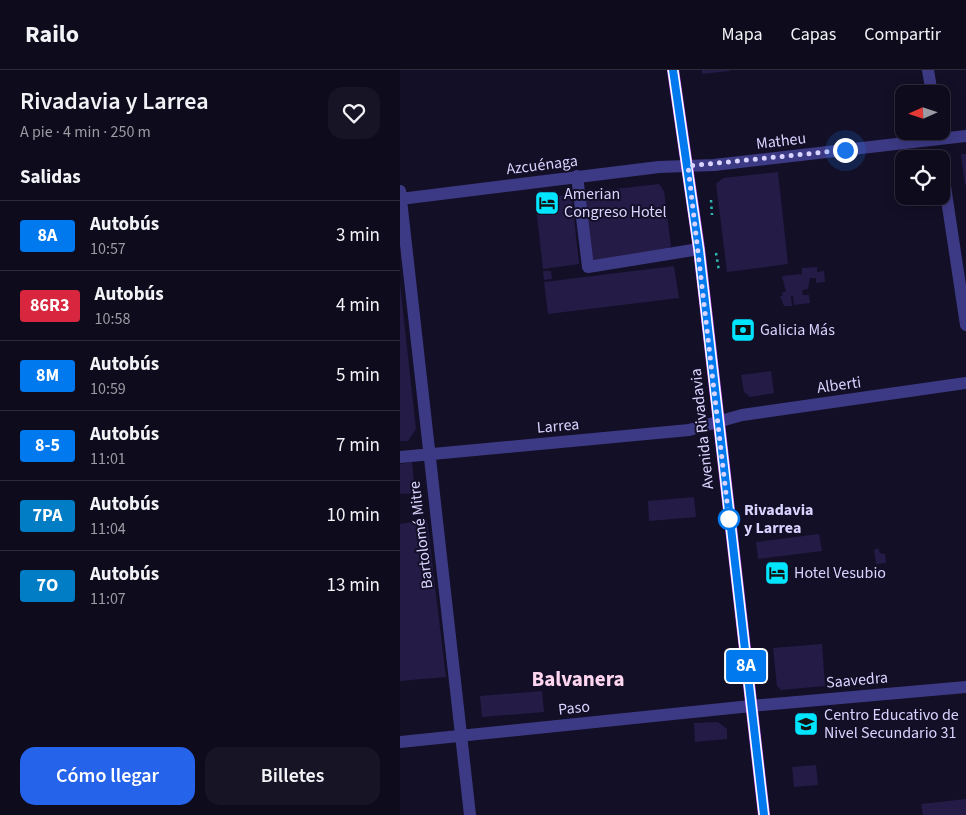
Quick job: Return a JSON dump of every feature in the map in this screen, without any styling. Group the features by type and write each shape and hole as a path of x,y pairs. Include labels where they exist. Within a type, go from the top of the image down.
{"main road":[{"name":"Avenida Rivadavia","path":"673,70 699,250 717,421 764,815"}],"street":[{"path":"928,70 930,85"},
{"name":"Matheu","path":"950,135 966,136"},
{"name":"Matheu","path":"688,166 898,140"},
{"name":"Azcuénaga","path":"400,196 577,176 688,166"},
{"path":"577,176 588,268 699,250"},
{"name":"Bartolomé Mitre","path":"400,196 470,815"},
{"path":"948,205 966,325"},
{"name":"Alberti","path":"717,421 742,415 966,383"},
{"name":"Larrea","path":"400,457 689,430 717,421"},
{"name":"Saavedra","path":"750,706 966,687"},
{"name":"Paso","path":"400,742 750,706"}],"path":[{"path":"711,200 712,216"},
{"path":"716,254 719,271"}],"building":[{"path":"702,70 730,70 730,71 702,74"},
{"path":"961,154 966,154 966,185 965,185"},
{"path":"778,172 788,264 727,272 716,184 723,178"},
{"path":"659,184 664,191 671,246 666,250 596,261 592,259 585,198 589,192"},
{"path":"567,195 572,198 579,264 543,269 535,198"},
{"path":"674,266 679,298 548,314 544,282"},
{"path":"817,267 817,272 824,271 825,282 816,283 816,278 810,278 808,289 802,290 803,295 809,295 810,303 794,305 793,296 791,296 792,306 784,306 780,296 783,296 782,292 786,292 782,276 802,274 802,268"},
{"path":"543,271 551,271 552,279 544,280"},
{"path":"400,284 416,429 408,441 400,441"},
{"path":"771,371 774,393 750,397 744,392 741,375"},
{"path":"412,462 415,493 400,494 400,464"},
{"path":"694,497 696,517 649,521 648,501"},
{"path":"427,520 446,677 400,681 400,524"},
{"path":"819,534 822,551 758,559 756,542"},
{"path":"878,548 880,553 885,554 886,563 876,564 874,550"},
{"path":"822,644 825,686 781,690 777,686 773,648"},
{"path":"542,691 544,712 482,717 480,696"},
{"path":"718,722 727,729 727,739 695,742 694,723"},
{"path":"816,765 818,785 794,787 792,767"},
{"path":"966,799 966,815 923,815 921,804"}],"bus line":[{"name":"8A","path":"673,70 699,250 726,500 764,815"}],"place":[{"name":"Amerian Congreso Hotel","path":"547,203"},
{"name":"Galicia Más","path":"743,330"},
{"name":"Rivadavia y Larrea","path":"729,519"},
{"name":"Hotel Vesubio","path":"777,573"},
{"name":"Centro Educativo de Nivel Secundario 31","path":"806,724"}],"district":[{"name":"Balvanera","path":"578,679"}],"route":[{"path":"729,519 688,166 714,165 845,150"}]}
